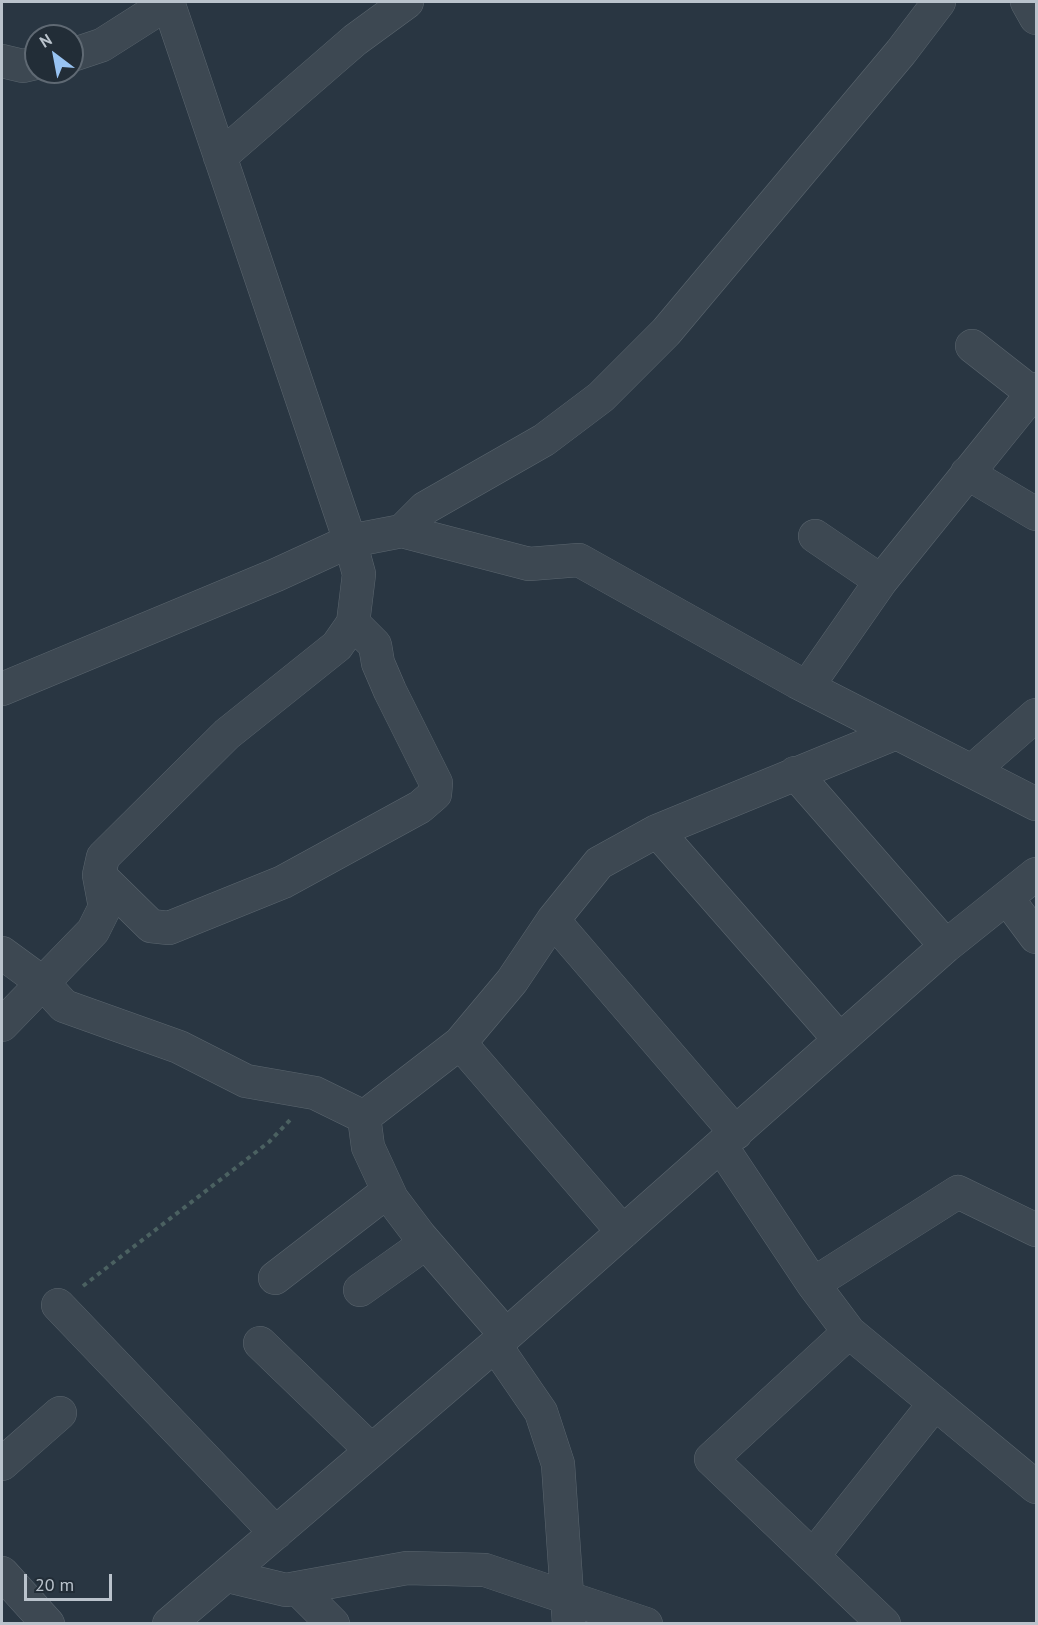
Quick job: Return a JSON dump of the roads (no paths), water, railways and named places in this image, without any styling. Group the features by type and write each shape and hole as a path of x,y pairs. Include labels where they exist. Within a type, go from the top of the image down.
{"street":[{"path":"2,1025 97,923 105,907 99,875 103,857 227,734 337,646 352,623 359,574 350,541 168,2 102,45 84,51"},
{"path":"220,157 355,40 407,2"},
{"path":"402,531 425,508 544,440 601,397 666,332 901,52 939,2"},
{"path":"1026,2 1036,18"},
{"path":"2,61 24,66"},
{"path":"807,687 881,581 967,473 1032,401 972,346"},
{"path":"967,473 1036,514"},
{"path":"2,689 276,575 350,541 402,531 529,564 579,560 807,687 1036,804"},
{"path":"815,536 881,581"},
{"path":"99,875 151,926 169,928 283,882 420,807 435,794 436,783 390,691 378,663 375,645 352,623"},
{"path":"972,771 1036,715"},
{"path":"364,1117 460,1043 512,981 553,921 599,863 657,831 896,733"},
{"path":"795,773 946,946"},
{"path":"657,831 840,1040"},
{"path":"169,1623 228,1576 623,1232 946,946 1036,874"},
{"path":"1007,898 1036,937"},
{"path":"553,921 728,1139 813,1284 849,1332 1036,1487"},
{"path":"2,952 42,983 64,1006 179,1047 246,1080 315,1093 364,1117"},
{"path":"460,1043 623,1232"},
{"path":"364,1117 368,1147 388,1191 500,1339 541,1412 558,1464 569,1610"},
{"path":"275,1278 388,1191"},
{"path":"813,1284 958,1192 1036,1230"},
{"path":"360,1290 426,1243"},
{"path":"58,1305 276,1533"},
{"path":"849,1332 711,1459 884,1623"},
{"path":"260,1343 371,1450"},
{"path":"813,1556 935,1403"},
{"path":"2,1464 60,1413"},
{"path":"228,1576 286,1590 407,1568 485,1570 569,1610 646,1623"},
{"path":"2,1573 48,1623"},
{"path":"297,1588 333,1623"}]}
